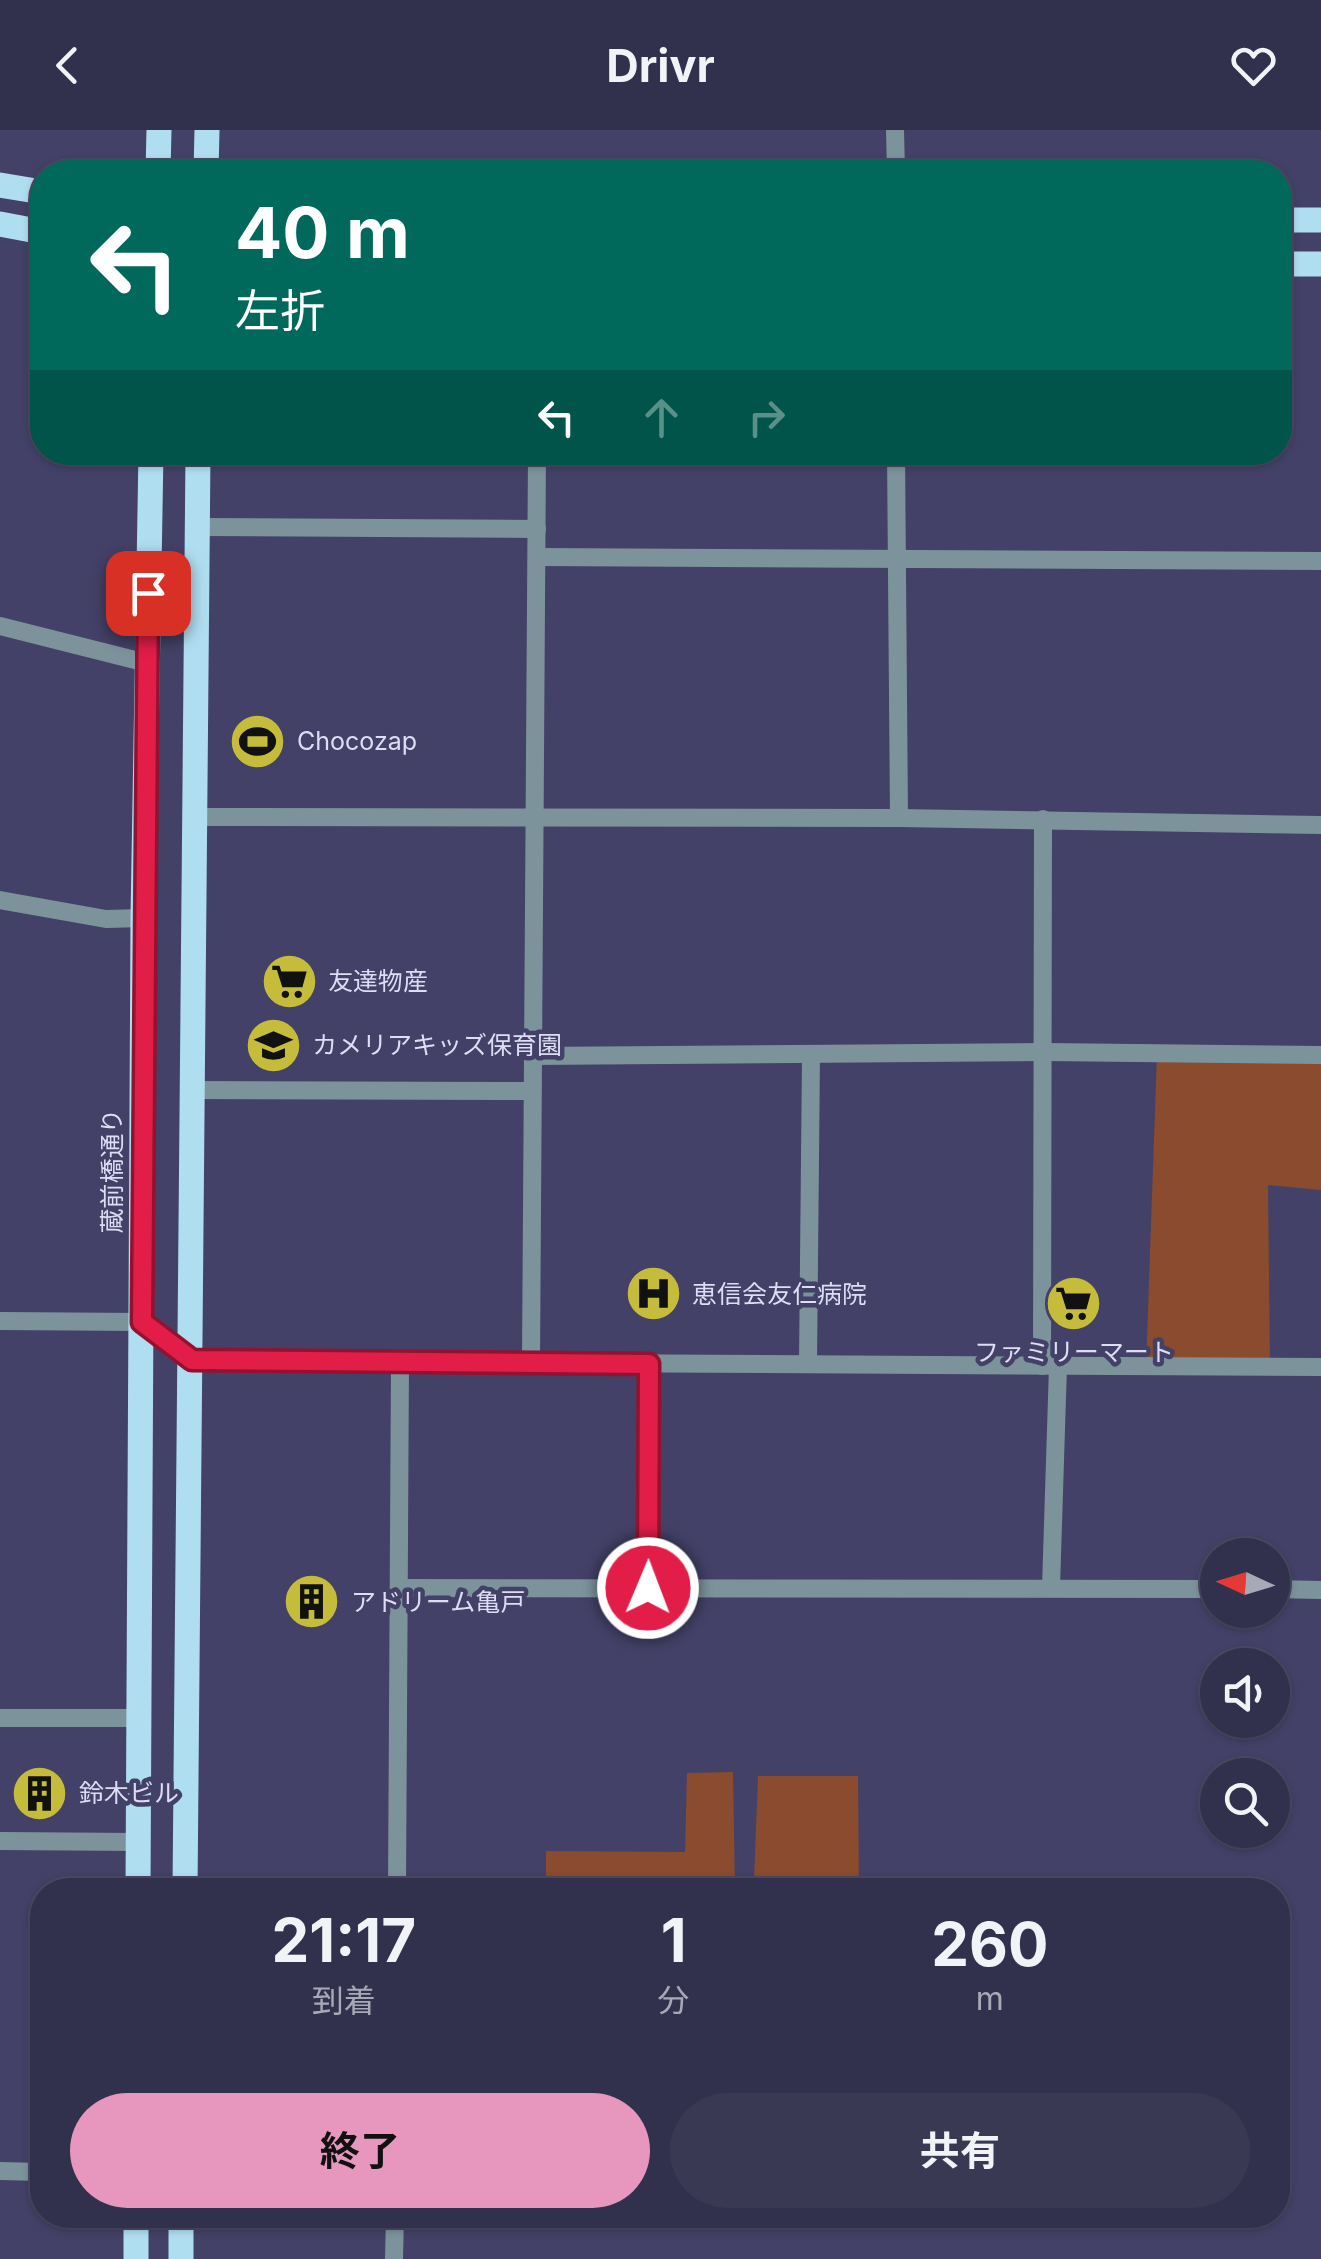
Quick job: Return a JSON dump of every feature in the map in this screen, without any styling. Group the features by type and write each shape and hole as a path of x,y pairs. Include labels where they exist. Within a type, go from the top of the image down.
{"main road":[{"path":"158,160 159,130"},
{"path":"206,160 207,130"},
{"path":"0,185 30,190"},
{"path":"1292,220 1321,220"},
{"path":"0,224 30,230"},
{"path":"1292,264 1321,264"},
{"name":"蔵前橋通り","path":"138,1878 143,918 151,465"},
{"path":"185,1878 198,465"},
{"path":"136,2228 136,2259"},
{"path":"181,2228 181,2259"}],"street":[{"path":"895,130 896,160"},
{"path":"531,1361 537,465"},
{"path":"896,465 899,818"},
{"path":"196,527 537,529"},
{"path":"538,557 1321,562"},
{"path":"0,626 147,663"},
{"path":"194,816 899,818 1321,824"},
{"path":"1043,820 1051,1587"},
{"path":"0,900 106,919 143,918"},
{"path":"533,1056 1044,1052 1321,1055"},
{"path":"808,1364 811,1055"},
{"path":"193,1090 532,1090"},
{"path":"0,1321 142,1322 192,1360 1321,1368"},
{"path":"397,1878 400,1362"},
{"path":"648,1588 649,1364"},
{"path":"400,1588 1200,1589"},
{"path":"1290,1590 1321,1590"},
{"path":"0,1718 139,1718"},
{"path":"0,1841 138,1842"},
{"path":"0,2172 30,2172"},
{"path":"394,2228 394,2259"}],"shaded area":[{"path":"1157,1053 1321,1063 1321,1190 1268,1185 1270,1367 1146,1366"},
{"path":"733,1772 735,1878 546,1878 546,1851 685,1852 687,1773"},
{"path":"758,1776 858,1776 859,1878 754,1878"}],"place":[{"name":"Chocozap","path":"258,741"},
{"name":"友達物産","path":"289,981"},
{"name":"カメリアキッズ保育園","path":"273,1045"},
{"name":"恵信会友仁病院","path":"653,1294"},
{"name":"ファミリーマート","path":"1074,1303"},
{"name":"アドリーム亀戸","path":"312,1602"},
{"name":"鈴木ビル","path":"40,1793"}],"route":[{"path":"148,593 142,1322 192,1360 649,1364 648,1588"}]}
